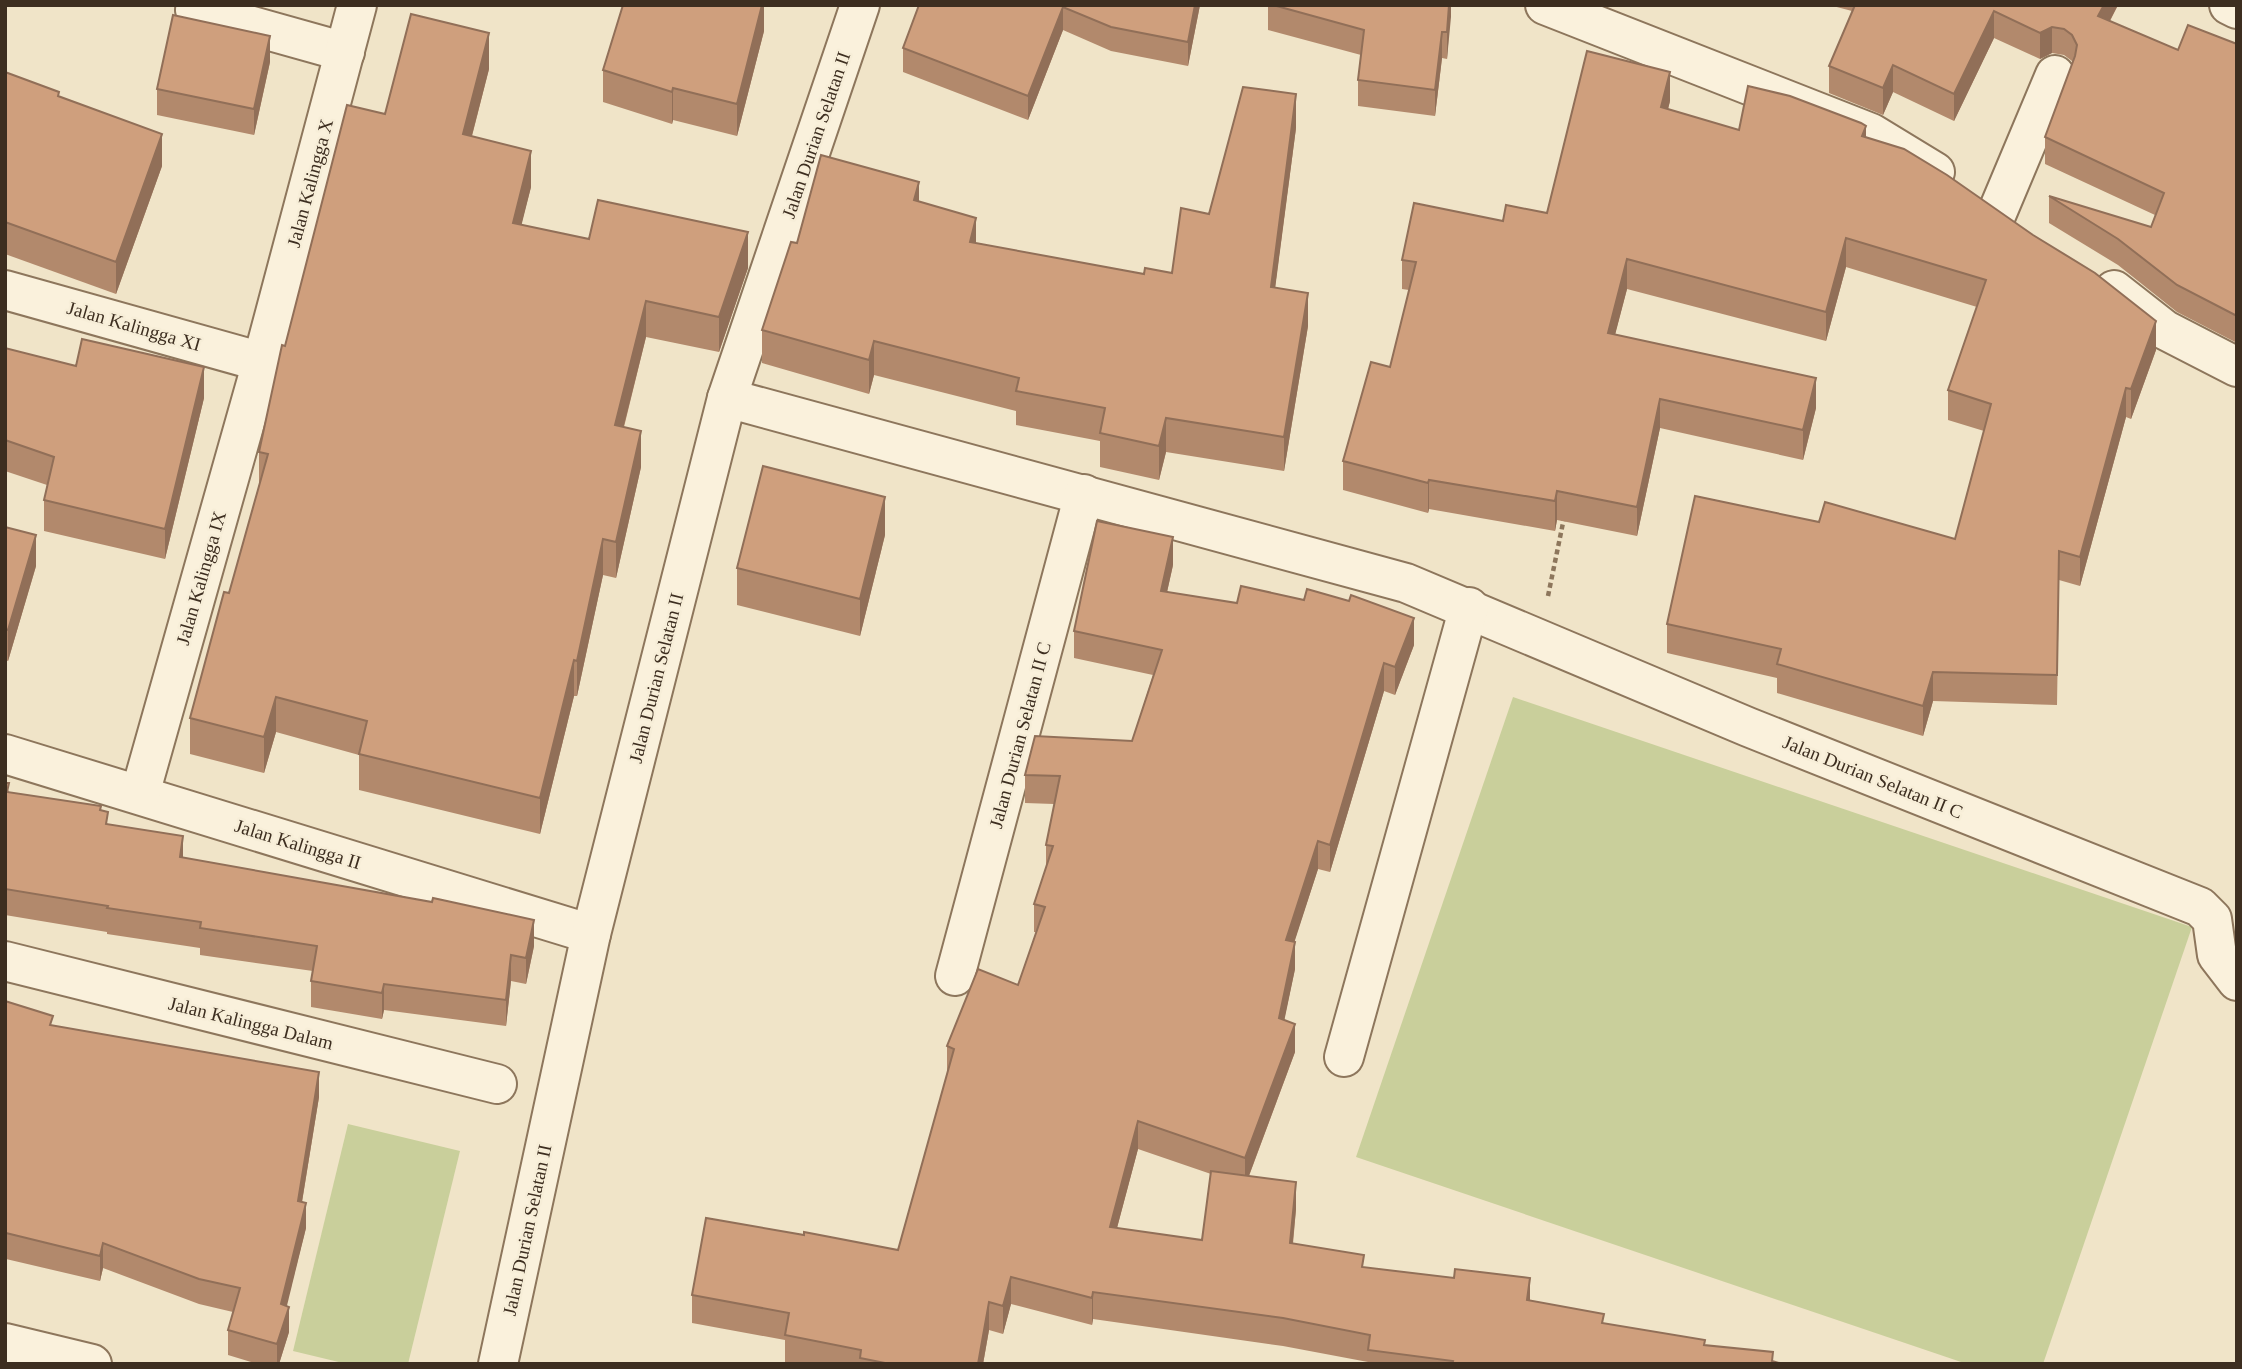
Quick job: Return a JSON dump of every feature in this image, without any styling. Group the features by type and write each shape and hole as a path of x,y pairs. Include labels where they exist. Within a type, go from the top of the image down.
{"street":[{"name":"Jalan Kalingga X","path":"262,362 357,5"},
{"name":"Jalan Durian Selatan II","path":"498,1364 590,934 727,398 860,5"},
{"path":"1545,5 1871,133 2011,223 2055,75"},
{"path":"2229,5 2237,9"},
{"path":"195,10 345,52"},
{"path":"2086,271 2165,330 2237,367"},
{"name":"Jalan Kalingga XI","path":"5,290 262,362"},
{"name":"Jalan Kalingga IX","path":"140,794 262,362"},
{"name":"Jalan Durian Selatan II C","path":"727,398 1406,583 1748,727 2200,907 2212,919 2217,955 2237,981"},
{"name":"Jalan Durian Selatan II C","path":"955,976 1084,494"},
{"path":"1345,1058 1468,607"},
{"name":"Jalan Kalingga II","path":"5,754 590,934"},
{"name":"Jalan Kalingga Dalam","path":"5,961 498,1084"},
{"path":"5,1343 92,1364"}],"path":[{"path":"1539,638 1564,517"}],"green space":[{"path":"1513,697 2192,927 2043,1364 1967,1364 1356,1157"},
{"path":"348,1124 460,1151 408,1364 347,1364 293,1351"}],"building":[{"path":"623,5 762,5 737,104 673,88 672,92 603,70"},
{"path":"919,5 1195,5 1188,42 1111,27 1063,7 1028,96 903,48"},
{"path":"1273,5 1449,5 1447,32 1442,32 1435,90 1358,80 1364,30"},
{"path":"1855,5 2104,5 2098,16 2178,50 2188,25 2237,44 2237,316 2177,285 2118,239 2049,196 2151,227 2164,193 2045,137 2075,56 2077,45 2072,35 2064,29 2052,27 2040,33 1994,11 1954,94 1893,65 1883,88 1829,66"},
{"path":"411,14 489,33 463,134 531,151 513,223 589,239 598,200 748,232 719,317 646,301 615,425 641,431 616,542 603,539 577,661 574,660 540,798 359,754 367,721 276,697 264,737 190,718 224,592 229,593 268,454 259,452 282,345 285,346 347,105 385,114"},
{"path":"173,15 270,36 254,109 157,89"},
{"path":"1587,51 1670,72 1661,107 1739,130 1748,86 1790,96 1861,123 1866,126 1862,136 1904,149 1947,175 2033,235 2095,273 2156,321 2131,389 2126,388 2080,557 2059,551 2057,675 1933,672 1923,706 1777,664 1781,649 1667,624 1695,496 1819,522 1825,502 1955,539 1991,404 1948,390 1986,280 1846,238 1826,312 1627,259 1608,333 1816,378 1803,430 1660,399 1637,507 1557,491 1555,501 1429,480 1428,483 1343,461 1371,362 1390,367 1416,262 1402,260 1414,203 1503,221 1506,205 1547,213"},
{"path":"5,72 59,92 58,96 162,134 116,262 5,222"},
{"path":"1243,87 1296,94 1271,287 1308,293 1284,437 1166,418 1159,446 1100,433 1105,408 1016,391 1019,378 874,341 869,360 762,330 791,242 797,243 821,155 919,182 914,200 976,218 970,242 1144,274 1145,268 1172,273 1181,208 1209,214"},
{"path":"82,339 204,367 165,529 44,500 54,457 5,440 5,348 76,366"},
{"path":"763,466 885,497 860,599 737,568"},
{"path":"1097,521 1173,537 1161,591 1237,603 1241,586 1304,600 1307,589 1349,601 1351,595 1414,618 1395,667 1384,663 1330,845 1318,841 1286,940 1295,942 1279,1018 1295,1024 1245,1158 1138,1121 1110,1227 1202,1240 1211,1171 1296,1182 1290,1243 1364,1255 1362,1267 1454,1278 1455,1269 1530,1278 1527,1300 1604,1314 1602,1323 1705,1340 1704,1345 1773,1352 1772,1361 1783,1364 1452,1364 1453,1361 1368,1350 1370,1335 1283,1318 1093,1292 1092,1298 1011,1277 1003,1306 989,1302 978,1364 890,1364 860,1358 861,1350 785,1335 789,1313 692,1295 706,1218 804,1235 804,1232 898,1250 954,1049 947,1046 978,969 1018,985 1045,907 1034,904 1053,846 1046,845 1060,776 1025,775 1035,736 1132,741 1162,650 1074,631"},
{"path":"5,527 36,535 8,630 5,629"},
{"path":"5,783 9,783 7,792 101,806 100,810 108,812 106,824 183,836 180,857 432,902 433,898 534,920 526,958 511,955 506,1000 384,984 382,993 311,981 317,946 200,928 201,922 5,889"},
{"path":"5,1001 53,1016 50,1025 319,1072 298,1201 306,1203 281,1304 289,1307 277,1344 228,1330 240,1288 199,1279 103,1243 100,1256 6,1233 5,1238"}]}
